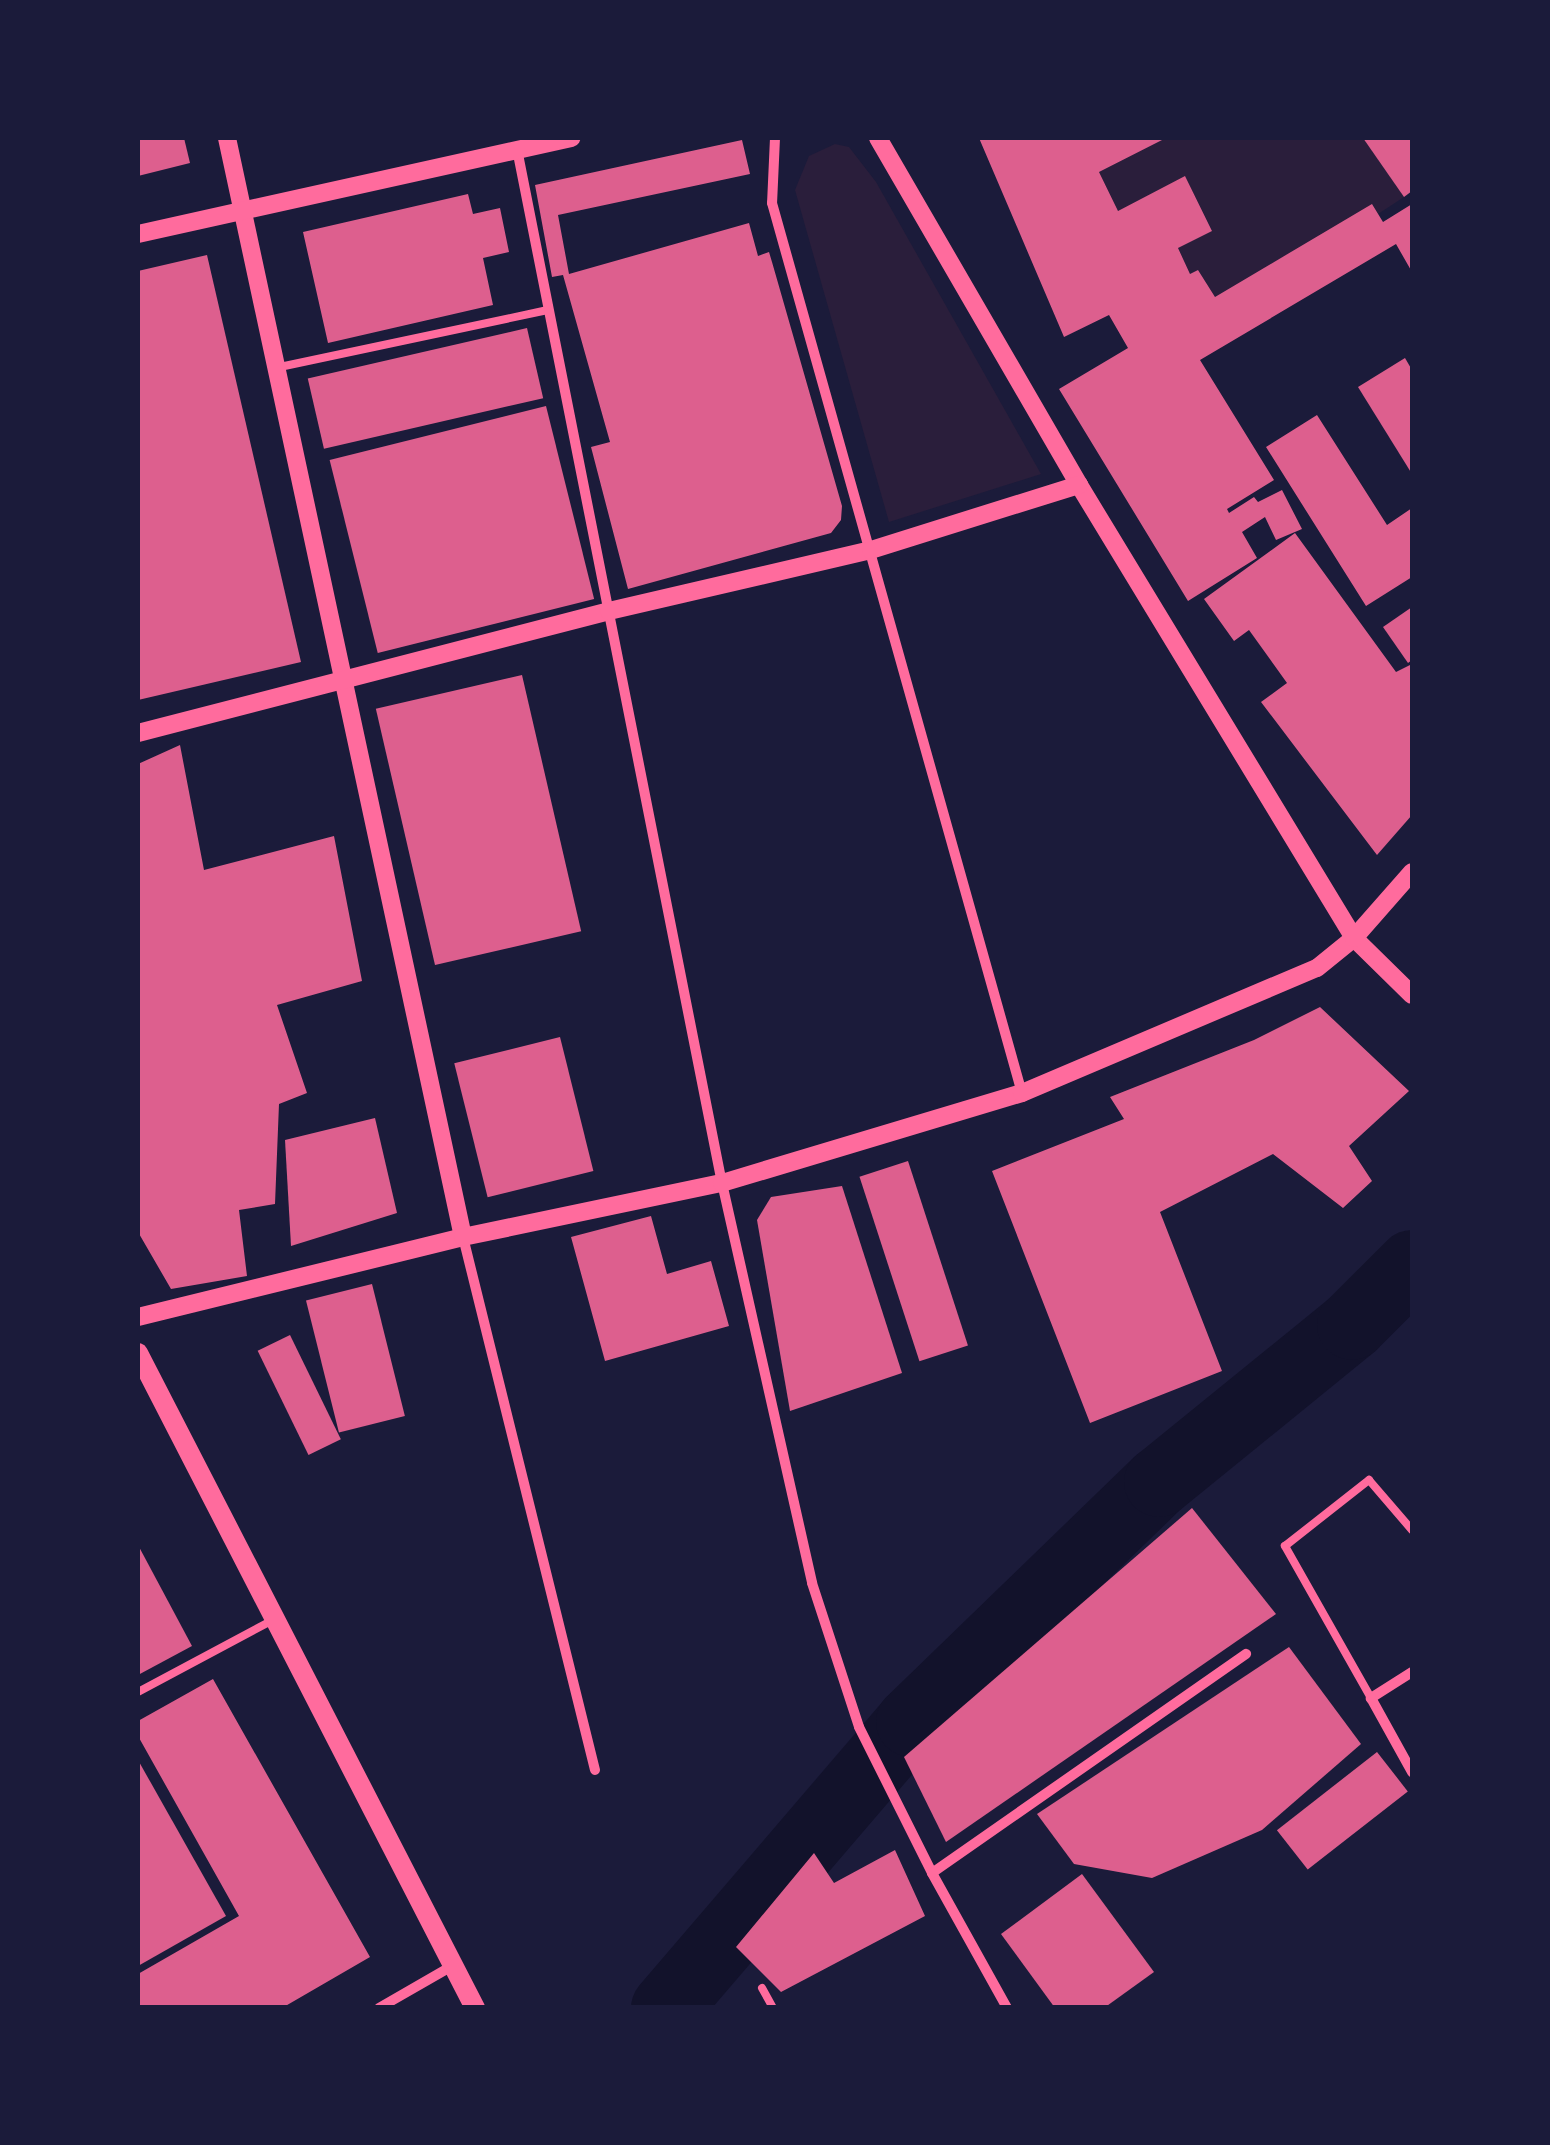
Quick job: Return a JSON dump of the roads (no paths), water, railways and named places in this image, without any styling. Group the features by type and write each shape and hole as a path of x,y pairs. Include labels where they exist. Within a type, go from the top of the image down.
{"main road":[{"path":"138,1353 475,2008"}],"street":[{"path":"227,138 463,1238 595,1770"},
{"path":"138,234 571,138"},
{"path":"776,138 772,203 1022,1093"},
{"path":"878,138 1079,485 1354,938 1412,995"},
{"path":"518,150 722,1182 793,1513 859,1727 932,1874 1006,2008"},
{"path":"138,733 609,611 871,550 1079,485"},
{"path":"138,1317 463,1238 722,1182 1022,1093 1317,968 1354,938 1412,872"},
{"path":"932,1874 1246,1654"},
{"path":"1412,1672 1371,1698 1412,1772"},
{"path":"380,2008 452,1966"}],"lane":[{"path":"274,368 549,310"},
{"path":"1371,1698 1285,1546 1369,1480 1412,1530"},
{"path":"138,1692 274,1620"},
{"path":"762,1988 773,2008"}],"waterway":[{"path":"666,2008 911,1722 1159,1482 1352,1325 1412,1265"}]}
